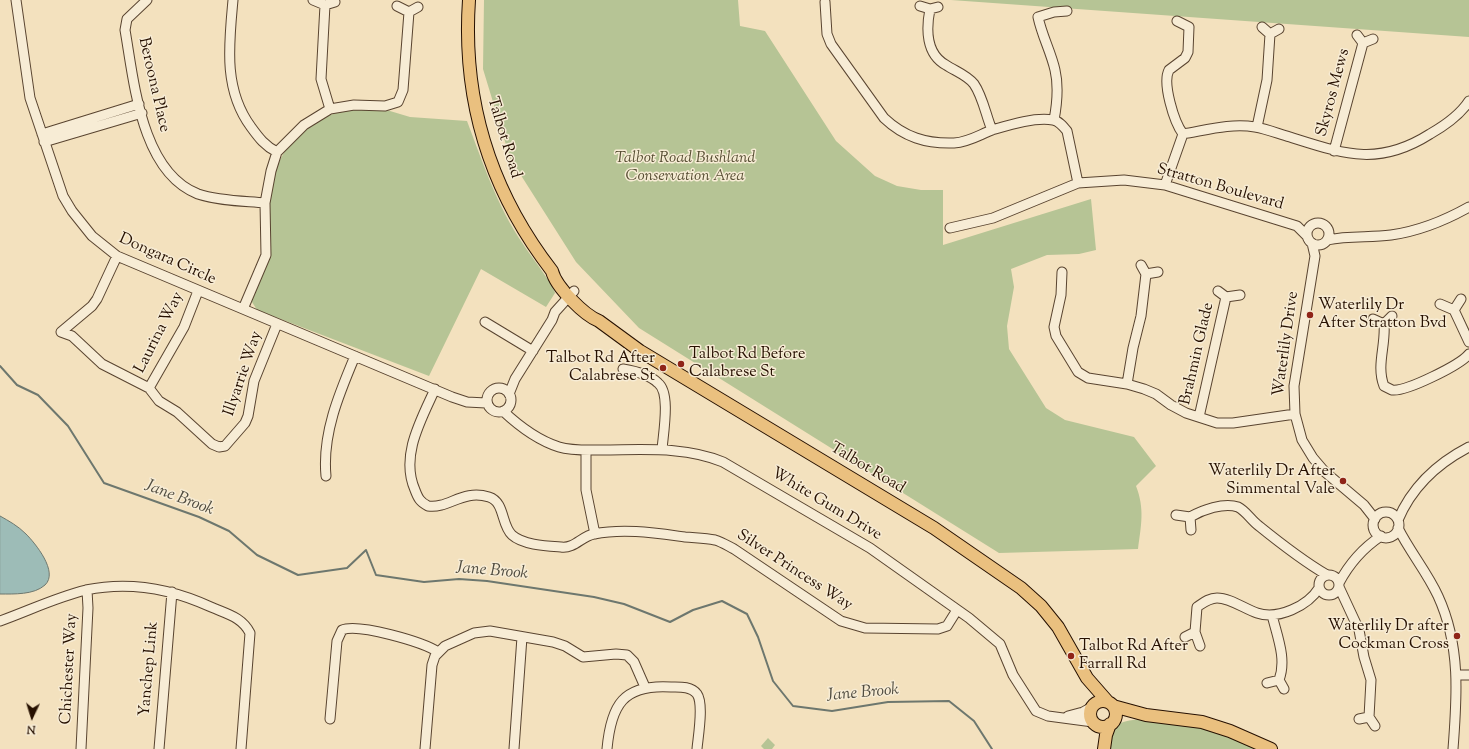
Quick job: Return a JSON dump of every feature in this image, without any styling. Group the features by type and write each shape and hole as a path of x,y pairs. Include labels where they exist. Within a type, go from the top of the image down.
{"main road":[{"name":"Talbot Road","path":"469,0 467,49 469,73 485,145 501,188 517,219 552,272 560,275 573,296 598,313 599,321 640,351 934,528 1016,584 1041,606 1058,627 1087,678 1110,704"},
{"name":"Talbot Road","path":"1087,678 1093,705"},
{"path":"1100,749 1094,723 1090,715 1093,705 1101,701 1146,715 1202,722 1230,731 1271,749"},
{"path":"1104,749 1106,735 1116,714 1110,704"},
{"path":"1094,723 1103,727 1112,723 1146,715"}],"street":[{"name":"Dongara Circle","path":"16,0 28,85 34,113 63,196 72,211 92,236 117,256 434,389 467,402 487,399"},
{"name":"Beroona Place","path":"147,0 130,15 125,25 140,108 146,131 157,155 174,177 185,187 198,194 211,197 265,203"},
{"path":"233,0 229,67 236,97 240,109 254,131 268,147 277,152"},
{"path":"313,0 325,5 335,2"},
{"path":"826,1 827,34 831,44 884,118 894,128 906,135 920,139 954,143 969,140 992,130 1034,120 1054,120 1062,124 1067,131 1078,182"},
{"path":"325,5 321,79 330,109"},
{"path":"397,6 408,12"},
{"path":"920,6 934,8 927,32 932,51 944,64 967,77 974,84 992,130"},
{"path":"408,12 418,7"},
{"path":"1030,11 1038,17 1041,34 1055,70 1057,89 1054,120"},
{"path":"1038,17 1054,12 1067,11"},
{"path":"243,309 266,255 265,203 271,171 277,152 304,125 330,109 354,105 385,106 398,102 403,90 408,12"},
{"path":"1177,21 1193,24 1188,52 1181,62 1169,70 1166,81 1177,127 1183,134"},
{"path":"1262,27 1270,34"},
{"path":"1270,34 1278,29"},
{"path":"1256,127 1267,80 1270,34"},
{"name":"Skyros Mews","path":"1334,151 1360,39 1373,39"},
{"path":"1183,134 1238,125 1256,127 1334,151 1351,155 1370,155 1394,151 1415,144 1439,129 1465,108 1469,101"},
{"path":"43,138 140,108"},
{"path":"1165,185 1183,134"},
{"name":"Stratton Boulevard","path":"950,228 993,218 1078,182 1124,180 1165,185 1298,226 1322,224 1328,231"},
{"path":"1312,226 1310,240 1326,242 1345,236 1390,235 1416,230 1440,222 1469,207"},
{"name":"Stratton Boulevard","path":"1298,226 1310,240"},
{"path":"1326,242 1328,231 1345,236"},
{"name":"Waterlily Drive","path":"1310,240 1315,256 1294,386 1295,414 1302,440 1312,458 1325,472 1364,505 1398,524"},
{"name":"Waterlily Drive","path":"1315,256 1326,242"},
{"path":"117,256 97,299 92,306 61,332 72,336 102,364 138,381 149,388"},
{"path":"1127,384 1133,348 1142,316 1146,274 1141,265"},
{"path":"1062,272 1061,295 1054,327 1056,336 1078,372 1088,378 1127,384 1156,394 1171,405 1217,423 1231,423 1295,414"},
{"path":"1146,274 1158,272"},
{"name":"Brahmin Glade","path":"1218,290 1226,297 1240,295"},
{"name":"Laurina Way","path":"149,388 159,372 171,347 184,327 198,291"},
{"path":"507,391 552,320 573,296"},
{"name":"Brahmin Glade","path":"1199,417 1226,297"},
{"path":"1454,310 1461,299"},
{"path":"1440,304 1454,310 1469,342"},
{"path":"1384,324 1392,316"},
{"path":"1372,319 1384,324"},
{"path":"486,322 533,351"},
{"name":"Illyarrie Way","path":"149,388 158,400 177,412 212,444 219,447 225,446 230,442 248,416 254,381 277,324"},
{"path":"1384,324 1385,334 1380,375 1384,386 1393,390 1403,388 1452,368 1464,361 1469,354"},
{"path":"326,476 326,452 333,414 355,356"},
{"path":"623,369 643,374 658,383 663,390 665,400 662,450"},
{"path":"493,388 507,391 511,402 506,409 493,411 487,399 493,388"},
{"name":"Silver Princess Way","path":"434,389 415,436 410,455 412,484 418,499 422,503 434,507 463,496 489,497 498,503 508,531 518,539 567,547 595,534 638,531 716,540 734,549 841,621 858,628 938,629 947,626 957,610"},
{"name":"White Gum Drive","path":"506,409 514,422 530,435 561,447 586,450 662,450 699,453 723,462 870,548 957,610 1000,644 1013,675 1036,710 1048,716 1065,717 1094,723"},
{"path":"1200,646 1195,632 1197,606 1210,599 1222,599 1259,614 1272,615 1297,607 1323,584 1347,567 1371,543 1382,535 1395,534 1405,504 1430,473 1456,454 1469,447"},
{"path":"586,450 586,490 595,534"},
{"path":"1382,535 1381,515 1405,504"},
{"path":"1176,515 1190,517 1209,509 1229,506 1237,507 1314,568 1323,584 1332,595 1338,588 1347,567"},
{"path":"1190,517 1191,530"},
{"path":"1398,524 1408,548 1439,597 1452,637 1457,675 1453,749"},
{"path":"1382,535 1408,548"},
{"path":"1323,584 1336,577 1338,588 1360,630 1364,657 1371,680 1369,717 1375,726"},
{"path":"0,621 87,590 130,586 172,592 191,597 238,618 246,624 250,633 241,749"},
{"name":"Chichester Way","path":"81,749 88,608 87,590"},
{"name":"Yanchep Link","path":"159,749 172,592"},
{"path":"1272,615 1281,654 1282,666 1279,680 1284,689"},
{"path":"330,719 337,641 342,630 355,628 421,643 438,652"},
{"path":"425,749 432,665 438,652 445,646 479,632 522,637 559,644 583,657 616,654 627,655 634,662 645,687"},
{"path":"1185,637 1195,632"},
{"path":"514,749 522,637"},
{"path":"1457,675 1469,675"},
{"path":"1267,682 1279,680"},
{"path":"607,749 609,726 616,710 630,694 645,687 658,686 684,687 697,694 700,707 697,749"},
{"name":"White Gum Drive","path":"1065,717 1083,712 1093,705"},
{"path":"1359,719 1369,717"}],"green space":[{"name":"Talbot Road Bushland Conservation Area","path":"484,0 738,0 740,26 765,31 836,141 875,176 897,186 921,190 943,190 943,245 1091,199 1096,250 1079,254 1047,255 1011,269 1014,287 1007,326 1009,349 1046,408 1065,420 1134,437 1156,466 1136,486 1141,502 1141,525 1138,549 999,553 639,328 576,262 510,158 483,69"},
{"path":"951,0 1469,0 1469,37"},
{"path":"349,109 371,109 390,111 410,117 467,121 491,184 506,215 514,230 554,290 555,293 546,307 481,269 429,376 257,310 252,302 252,297 268,260 271,192 274,174 281,158 301,133 314,123 330,115"},
{"path":"1142,719 1180,722 1224,735 1257,749 1106,749 1114,729 1117,726 1126,721"},
{"path":"768,738 775,745 772,749 764,749 761,746"}],"water":[{"path":"0,516 17,526 26,534 40,551 48,566 49,579 45,585 35,591 0,594"}],"waterway":[{"name":"Jane Brook","path":"0,366 17,385 38,395 68,426 104,483 199,517 229,531 257,555 298,575 347,568 366,550 376,575 424,582 459,579 487,581 594,597 624,604 670,622 693,610 722,601 747,614 758,637 773,681 793,706 832,711 888,702 949,701 974,721 992,749"}],"place":[{"name":"Waterlily Dr After Stratton Bvd","path":"1310,315"},
{"name":"Talbot Rd Before Calabrese St","path":"681,364"},
{"name":"Talbot Rd After Calabrese St","path":"663,368"},
{"name":"Waterlily Dr After Simmental Vale","path":"1343,481"},
{"name":"Waterlily Dr after Cockman Cross","path":"1457,636"},
{"name":"Talbot Rd After Farrall Rd","path":"1071,656"}]}
